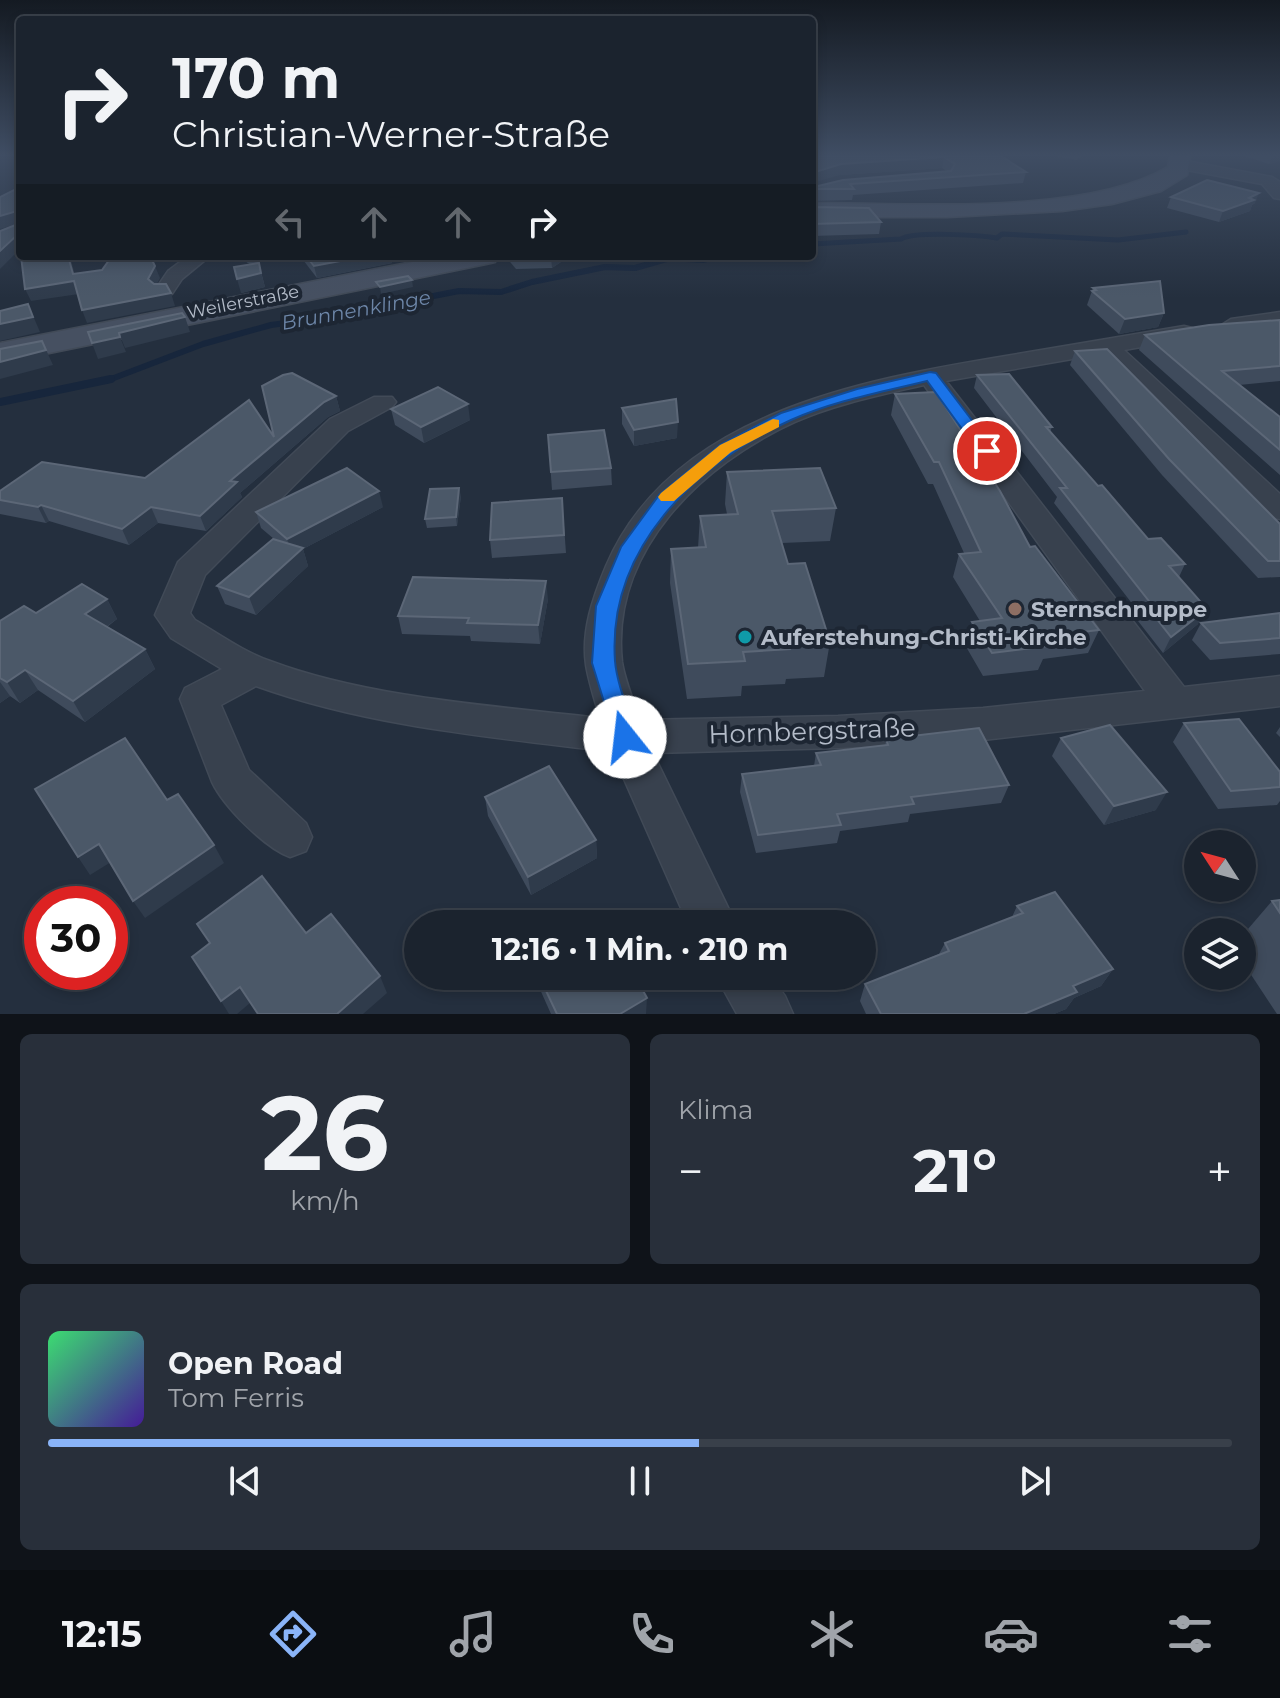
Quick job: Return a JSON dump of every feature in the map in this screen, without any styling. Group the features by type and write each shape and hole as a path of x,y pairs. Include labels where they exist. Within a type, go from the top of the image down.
{"main road":[{"path":"816,210 1052,203"},
{"name":"Weilerstraße","path":"0,353 465,260"}],"street":[{"path":"165,290 175,275 195,260"},
{"path":"705,910 625,737 604,663 606,606 630,547 665,499 725,449 787,416 862,392 930,376 1105,345 1272,326"},
{"path":"1105,345 1280,510"},
{"path":"930,376 1174,702"},
{"name":"Hornbergstraße","path":"383,402 339,425 190,570 172,615 183,629 253,670 313,691 445,715 625,737 838,732 983,724 1280,691"},
{"path":"253,670 199,699 233,782 290,837"},
{"path":"751,990 767,1014"}],"building":[{"path":"0,203 16,203 16,211 0,216"},
{"path":"1194,203 1245,203 1223,211"},
{"path":"816,207 869,208 881,222 816,224"},
{"path":"16,225 16,236 0,251 0,231"},
{"path":"21,260 69,260 73,274 102,270 109,260 152,260 155,266 148,279 154,284 166,284 171,293 82,310 74,281 25,289"},
{"path":"309,260 346,260 314,266"},
{"path":"259,263 261,273 237,279 234,267"},
{"path":"408,276 412,280 380,287 376,282"},
{"path":"1160,281 1164,313 1125,319 1092,291 1096,290 1093,288"},
{"path":"28,304 33,317 0,324 0,311"},
{"path":"182,313 185,317 92,343 88,332"},
{"path":"1280,320 1280,366 1222,371 1280,417 1280,450 1145,335 1209,325"},
{"path":"42,341 46,350 0,362 0,349"},
{"path":"1107,349 1280,524 1280,561 1268,561 1169,459 1075,351"},
{"path":"292,373 336,396 324,402 230,481 237,482 200,516 151,507 122,529 41,505 0,500 0,491 42,462 145,478 249,400 274,437 262,386"},
{"path":"1009,374 1052,427 1046,427 1098,486 1102,485 1148,539 1161,538 1185,564 1169,566 1207,609 1171,637 1146,605 1152,605 1060,488 1067,488 977,375"},
{"path":"438,387 468,404 421,427 391,409"},
{"path":"936,392 1000,491 1030,547 1035,546 1099,630 1041,637 1048,646 992,653 972,622 1002,618 959,554 981,552 939,462 934,462 895,394"},
{"path":"676,399 678,422 634,430 622,408"},
{"path":"604,430 611,468 551,472 548,435"},
{"path":"347,468 379,491 287,539 256,512"},
{"name":"Auferstehung-Christi-Kirche","path":"820,468 836,508 772,511 788,564 805,563 830,642 789,644 790,649 743,652 745,661 688,664 671,549 706,547 700,516 738,514 727,472"},
{"path":"459,488 456,517 425,519 430,489"},
{"path":"562,498 564,535 490,540 492,503"},
{"path":"273,539 303,548 249,597 217,586"},
{"path":"413,577 546,581 538,625 467,623 469,618 398,616"},
{"path":"82,584 107,599 85,614 145,649 73,701 25,670 7,682 0,678 0,621 24,606 36,613"},
{"path":"1280,613 1280,638 1220,643 1201,623"},
{"path":"1239,719 1280,772 1280,787 1231,791 1184,723"},
{"path":"1110,725 1167,792 1114,806 1061,738"},
{"path":"979,728 1009,785 911,797 914,804 837,814 841,825 758,835 742,774 821,765 816,753 888,745 886,739"},
{"path":"125,738 167,800 178,794 214,845 133,901 128,886 124,886 99,844 78,857 35,789"},
{"path":"549,766 596,840 528,877 485,797"},
{"path":"262,876 306,933 331,914 380,976 337,1014 258,1014 240,987 221,1001 192,957 210,943 197,924"},
{"path":"1055,892 1113,969 1073,986 1077,992 1024,1014 881,1014 868,990 876,990 876,980 949,951 945,943 1023,913 1017,906"},
{"path":"1280,900 1280,913 1272,901"},
{"path":"546,990 643,990 647,998 620,1014 557,1014"}],"waterway":[{"name":"Brunnenklinge","path":"816,244 932,234 1118,240 1186,232"},
{"name":"Brunnenklinge","path":"106,381 203,344 271,325 368,312 387,305 459,291 501,292 532,282 605,267 635,268 663,260"},
{"name":"Brunnenklinge","path":"0,402 111,379"}],"slow traffic":[{"path":"667,497 725,449 773,423"}],"place":[{"name":"Sternschnuppe","path":"1015,609"},
{"name":"Auferstehung-Christi-Kirche","path":"745,637"}],"route":[{"path":"625,737 604,663 606,606 630,547 665,499 725,449 787,416 862,392 930,376 987,451"}]}
